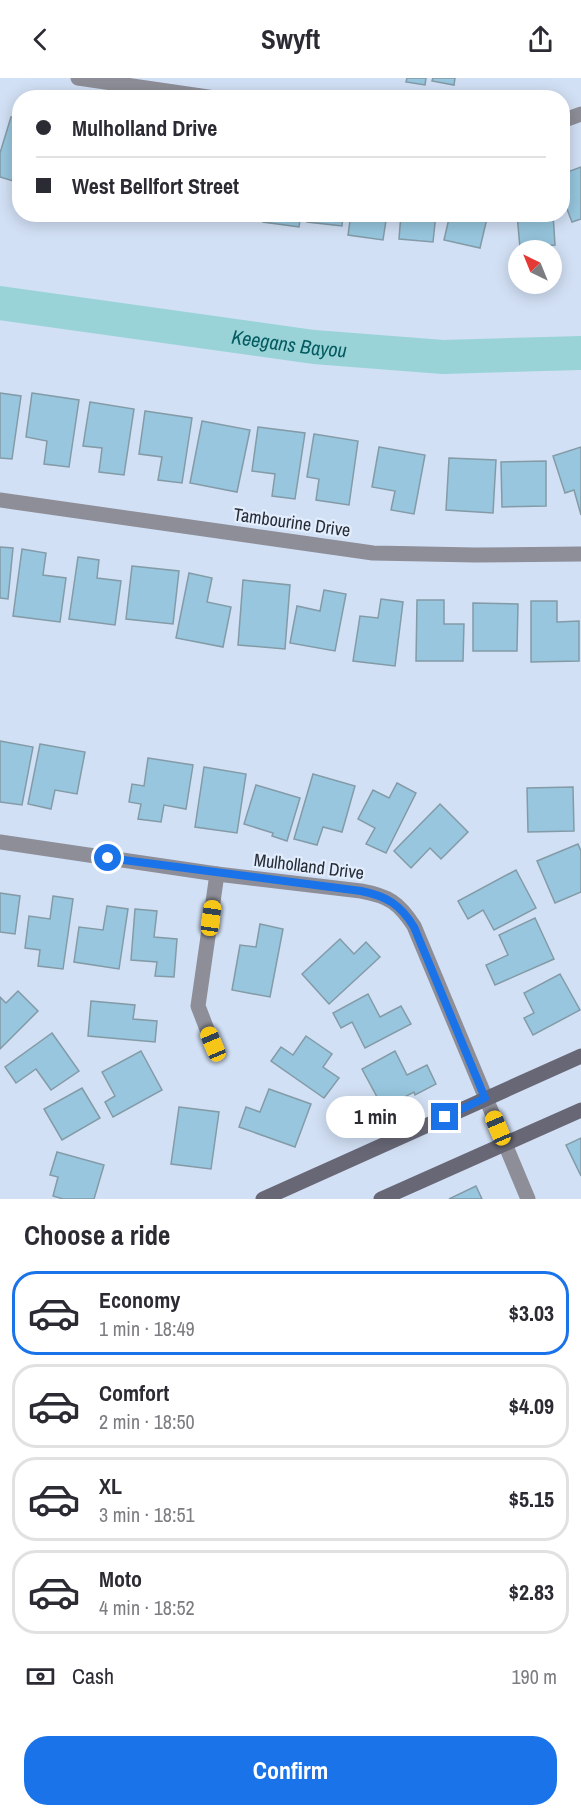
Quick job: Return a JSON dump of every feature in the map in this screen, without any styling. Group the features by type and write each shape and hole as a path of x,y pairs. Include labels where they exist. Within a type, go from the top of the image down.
{"main road":[{"path":"263,1199 581,1056"},
{"path":"381,1199 581,1110"}],"street":[{"path":"78,78 160,90"},
{"name":"Tambourine Drive","path":"0,500 373,553 581,554"},
{"name":"Mulholland Drive","path":"0,842 217,874 371,893 381,895 395,903 414,927 528,1199"},
{"path":"213,1044 198,1006 217,874"}],"building":[{"path":"407,78 426,78 425,85 406,82"},
{"path":"433,78 455,78 454,85 432,81"},
{"path":"12,117 12,181 0,177 0,153"},
{"path":"581,167 581,219 572,222 570,217 570,171"},
{"path":"263,222 300,222 299,227"},
{"path":"307,222 342,222 342,226"},
{"path":"350,222 386,222 383,240 348,235"},
{"path":"400,222 435,222 433,242 399,239"},
{"path":"448,222 486,222 480,248 444,240"},
{"path":"518,222 554,222 555,240 519,240"},
{"path":"0,393 21,396 12,459 0,458"},
{"path":"32,393 79,400 69,467 44,464 47,441 26,437"},
{"path":"90,402 134,409 124,475 99,472 102,448 83,446"},
{"path":"145,411 192,418 182,483 158,480 162,457 139,454"},
{"path":"202,421 250,430 237,492 190,483"},
{"path":"258,427 305,433 295,499 272,496 275,474 252,471"},
{"path":"314,434 358,441 349,505 316,500 319,479 307,477"},
{"path":"379,447 425,455 414,514 391,510 395,491 372,487"},
{"path":"581,447 581,515 574,490 565,493 553,456"},
{"path":"449,458 496,460 493,513 446,510"},
{"path":"546,461 546,506 502,507 501,462"},
{"path":"0,547 13,548 8,599 0,598"},
{"path":"22,549 46,553 43,575 66,578 60,622 13,616"},
{"path":"78,557 99,560 97,578 121,581 115,625 69,619"},
{"path":"132,566 179,571 173,624 126,619"},
{"path":"189,573 212,578 207,602 231,607 223,647 176,638"},
{"path":"243,580 290,585 285,649 238,645"},
{"path":"324,590 346,594 335,651 290,643 297,606 320,611"},
{"path":"381,599 403,602 395,666 353,661 360,616 378,618"},
{"path":"417,600 444,600 444,624 464,624 463,661 416,661"},
{"path":"531,601 557,601 557,622 579,621 579,661 531,662"},
{"path":"473,603 518,604 517,651 473,651"},
{"path":"0,741 33,747 22,805 0,802"},
{"path":"40,744 85,752 77,794 55,790 51,809 28,804"},
{"path":"148,758 193,765 186,809 164,805 161,822 138,819 141,804 129,802 132,784 144,786"},
{"path":"204,767 246,774 237,833 195,827"},
{"path":"313,774 355,786 342,832 323,827 317,845 294,839"},
{"path":"397,783 416,793 386,853 366,844 375,828 358,819 373,790 389,798"},
{"path":"256,785 300,798 287,841 272,836 273,833 244,824"},
{"path":"573,787 574,831 528,832 527,788"},
{"path":"440,804 468,832 441,859 430,848 411,868 394,851"},
{"path":"578,844 581,851 581,892 555,903 537,861"},
{"path":"516,870 536,908 494,930 483,910 468,919 458,901"},
{"path":"0,893 20,896 15,934 0,932"},
{"path":"53,896 73,899 63,969 38,966 40,950 25,948 29,916 50,919"},
{"path":"107,906 128,909 119,969 74,962 79,927 103,930"},
{"path":"135,909 157,911 154,937 177,939 174,977 155,976 157,962 131,960"},
{"path":"535,918 554,959 495,985 486,965 508,955 499,935"},
{"path":"260,924 283,929 270,997 232,990 240,945 256,947"},
{"path":"340,939 354,954 366,942 380,957 329,1004 302,974"},
{"path":"560,974 580,1010 533,1035 524,1018 534,1013 524,993"},
{"path":"18,991 38,1011 0,1049 0,997 6,1003"},
{"path":"368,994 380,1017 401,1006 411,1024 365,1048 352,1022 341,1028 333,1013"},
{"path":"91,1001 135,1005 133,1019 157,1021 155,1042 88,1036"},
{"path":"52,1033 79,1071 51,1090 36,1069 16,1083 5,1067"},
{"path":"306,1036 332,1054 323,1067 339,1078 324,1098 271,1061 281,1047 293,1055"},
{"path":"141,1051 162,1090 113,1117 105,1102 115,1096 102,1072"},
{"path":"395,1051 407,1075 427,1065 436,1084 383,1108 362,1069"},
{"path":"82,1088 100,1118 62,1140 44,1109"},
{"path":"269,1089 311,1104 295,1147 239,1127 246,1107 260,1112"},
{"path":"179,1107 219,1112 211,1169 171,1164"},
{"path":"581,1138 581,1176 566,1145"},
{"path":"57,1152 104,1165 94,1199 63,1199 53,1196 58,1177 50,1175"},
{"path":"476,1186 482,1199 449,1199"}],"waterway":[{"name":"Keegans Bayou","path":"0,303 314,347 443,357 581,353"}],"route":[{"path":"108,858 361,891 381,895 395,903 405,912 414,927 485,1098 445,1117"}]}
